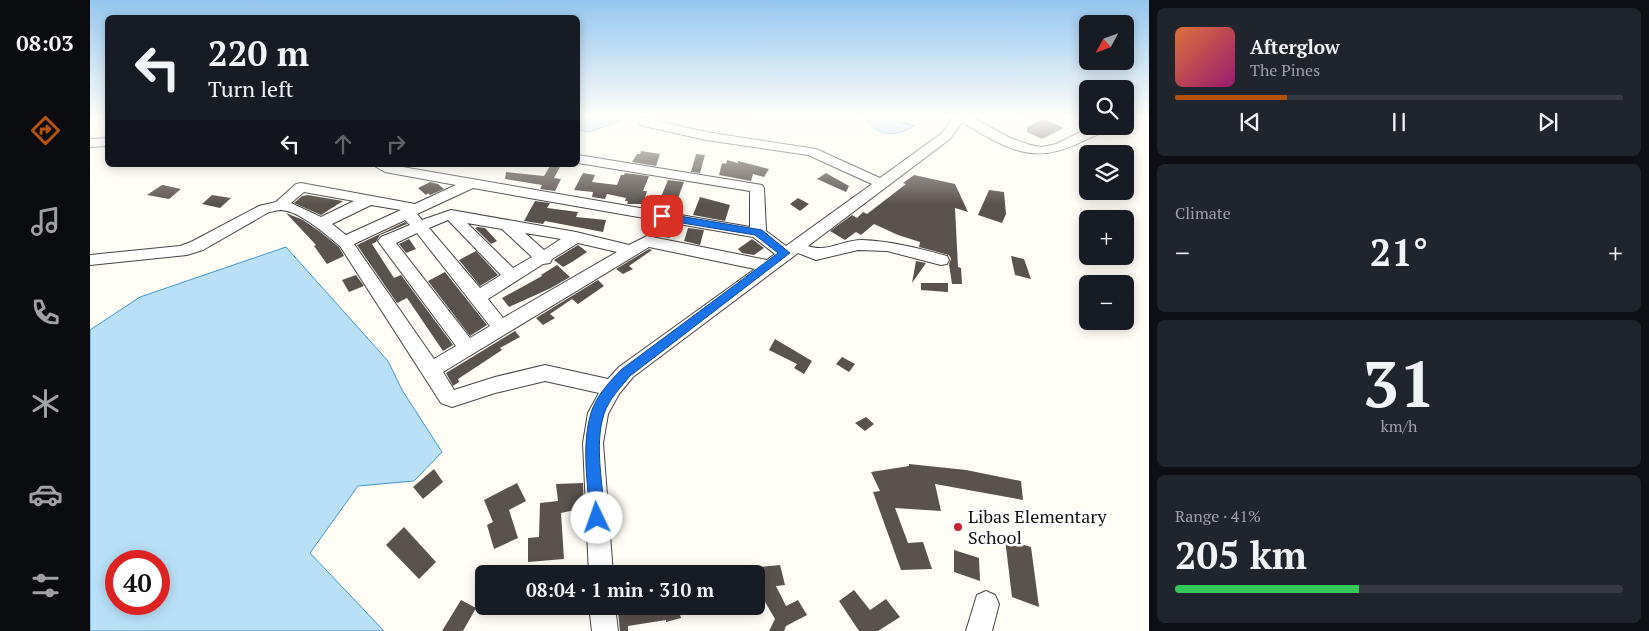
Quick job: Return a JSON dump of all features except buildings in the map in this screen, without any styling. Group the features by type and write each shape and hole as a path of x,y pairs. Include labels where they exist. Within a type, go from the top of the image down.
{"street":[{"path":"768,145 811,152 881,183"},
{"path":"600,565 593,443 598,413 612,388 626,372 933,145"},
{"path":"1020,145 1040,150 1060,145"},
{"path":"580,159 757,188 758,233"},
{"path":"383,167 469,184 758,233 791,250 816,255 858,245 887,246 940,260"},
{"path":"345,242 469,184"},
{"path":"90,260 181,251 198,246 264,209 281,205 301,187 369,200 413,211"},
{"path":"321,223 369,200"},
{"path":"281,205 297,210 321,223 345,242 448,397 452,399 495,385 545,373 612,388"},
{"path":"413,211 420,226 502,328"},
{"path":"451,215 512,277"},
{"path":"468,348 386,241 441,217 451,215 576,237 630,250"},
{"path":"507,225 544,258"},
{"path":"478,297 576,237"},
{"path":"431,370 647,241 769,266"},
{"path":"979,631 986,604"},
{"path":"603,615 604,631"}],"water":[{"path":"286,247 388,361 402,390 442,452 414,481 358,486 310,553 384,631 90,631 90,330 140,297"}],"place":[{"name":"Libas Elementary School","path":"958,527"}],"route":[{"path":"597,518 593,443 598,413 612,388 626,372 785,253 758,233 662,216"}]}
